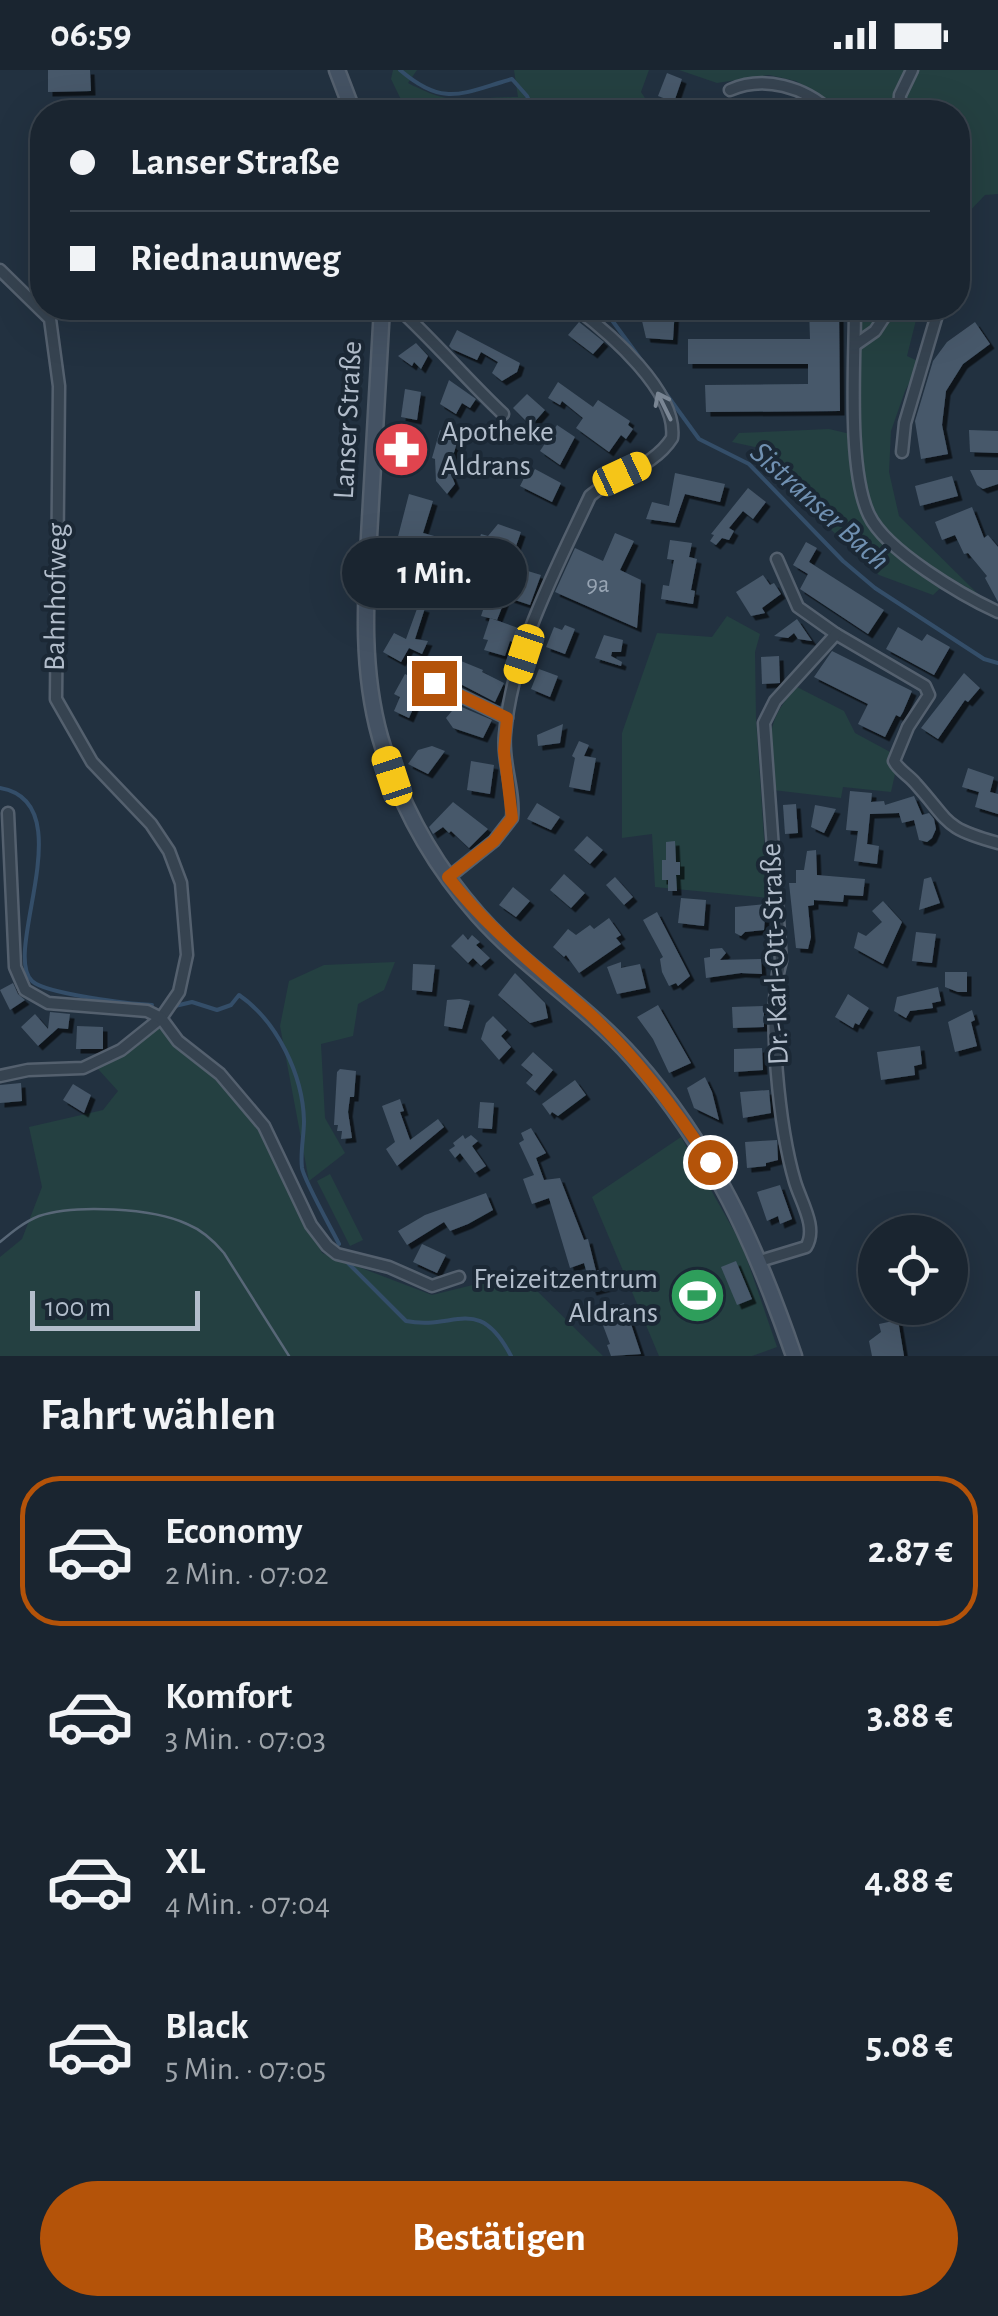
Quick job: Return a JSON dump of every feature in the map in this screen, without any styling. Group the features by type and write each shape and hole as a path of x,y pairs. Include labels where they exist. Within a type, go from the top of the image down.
{"main road":[{"path":"337,70 348,100"},
{"name":"Lanser Straße","path":"381,320 364,621 373,707 392,776 418,830 478,915 593,1017 656,1085 710,1162 760,1261 794,1356"}],"street":[{"path":"900,100 912,70"},
{"path":"730,90 750,84 781,85 814,100"},
{"name":"Bahnhofweg","path":"0,270 30,299"},
{"name":"Bahnhofweg","path":"0,1076 28,1070 72,1070 97,1064 122,1050 161,1018 179,992 187,966 181,883 176,866 159,835 92,762 54,692 60,386 50,320"},
{"name":"Lanser Straße","path":"411,320 436,342 452,366 503,414"},
{"path":"448,877 494,841 512,818 504,751 514,684 534,623 590,496 665,448 673,432 671,417 656,389 610,334 592,320"},
{"path":"855,320 856,442 869,516 914,562 998,612"},
{"path":"855,345 876,331 883,320"},
{"path":"902,452 905,423 936,320"},
{"path":"777,559 798,607 836,634 915,678 929,691 894,761 953,828 998,842 998,831"},
{"name":"Dr.-Karl-Ott-Straße","path":"760,1261 806,1247 811,1232 792,1170 779,1088 775,978 781,961 764,723 775,701 836,634"},
{"path":"425,694 434,683 507,718"},
{"path":"8,813 14,967 25,990 48,1003 147,1011 161,1018 170,1033 220,1074 264,1126 311,1224 331,1250 388,1267 432,1286 459,1277"}],"green space":[{"path":"393,70 417,70 408,83 439,96 462,100 401,100 391,79"},
{"path":"514,70 649,70 641,92 646,100 462,100 518,97"},
{"path":"679,70 998,70 998,194 985,195 970,211 970,100 826,100 796,81 769,75 717,83"},
{"path":"861,320 916,320 907,356 920,362 891,431 889,472 899,516 978,594 951,578 933,595 879,575 826,525 773,451 732,442 739,433 829,429 859,436 857,355"},
{"path":"727,616 760,634 755,652 756,719 768,898 655,887 652,834 622,838 622,733 657,633 712,637"},
{"path":"797,687 844,711 855,733 892,753 895,774 891,792 843,787 841,798 773,790 773,723"},
{"path":"395,962 384,990 358,1004 353,1036 321,1044 325,1118 345,1153 309,1181 280,1026 289,981 324,965"},
{"path":"155,1019 230,1090 253,1118 276,1155 322,1253 432,1295 485,1282 530,1284 603,1356 0,1356 0,1257 22,1239 42,1187 29,1127 103,1110 118,1091 98,1069"},
{"name":"Freizeitzentrum Aldrans","path":"681,1137 742,1245 777,1347 752,1356 659,1356 592,1197"},
{"path":"330,1174 363,1240 350,1246 317,1181"}],"building":[{"path":"48,70 90,70 91,91 48,92"},
{"path":"667,73 682,79 675,100 658,96"},
{"path":"642,320 674,320 673,340 646,338"},
{"path":"809,320 839,320 840,411 706,412 705,385 808,384 808,364 688,364 688,339 810,339"},
{"path":"579,322 604,342 593,354 568,335"},
{"path":"975,322 990,344 963,364 946,391 942,425 948,454 921,459 915,421 933,361 947,342"},
{"path":"457,330 520,363 517,372 502,381 492,373 498,362 481,352 477,360 452,349 449,346"},
{"path":"416,343 428,356 421,369 398,356"},
{"path":"449,380 476,399 470,408 462,403 456,414 440,404"},
{"path":"558,382 593,407 598,400 630,421 628,425 633,429 626,439 621,435 609,452 576,428 583,418 562,401 560,405 548,398"},
{"path":"405,389 421,392 417,420 401,417"},
{"path":"527,394 545,410 531,426 513,408"},
{"path":"557,425 575,437 560,465 540,451"},
{"path":"440,430 459,436 449,469 455,484 447,494 436,481 432,458"},
{"path":"969,430 998,431 998,453 970,452"},
{"path":"397,438 413,440 409,465 393,463"},
{"path":"535,469 561,483 552,502 520,486"},
{"path":"970,470 998,470 998,484 983,489"},
{"path":"675,473 725,484 720,502 685,494 675,523 646,519 652,502 669,506"},
{"path":"952,476 958,496 920,506 915,486"},
{"path":"748,488 766,502 753,519 743,511 729,528 734,531 729,540 722,538 716,545 710,541 714,535 711,534"},
{"path":"409,494 433,501 423,533 442,538 440,544 474,555 481,534 488,536 498,524 521,532 515,549 491,542 485,558 541,575 530,605 506,597 497,620 481,616 489,592 400,568 404,555 394,552"},
{"path":"972,507 984,538 988,535 998,547 998,602 987,576 968,553 964,554 955,535 942,540 935,522"},
{"path":"615,533 634,541 620,570 641,580 637,628 555,592 575,548 603,561"},
{"path":"670,540 692,543 689,557 697,559 691,590 695,591 693,604 661,599 663,585 669,586 674,560 667,559"},
{"path":"806,542 817,548 809,562 884,610 868,634 800,589 808,574 793,565"},
{"path":"763,575 781,594 762,608 765,613 751,616 736,592"},
{"path":"418,606 425,608 415,639 428,641 422,654 409,648 401,662 383,652 394,633 406,639"},
{"path":"490,618 521,629 516,643 510,641 505,656 484,650 488,640 483,639"},
{"path":"797,619 812,641 798,639 794,633 788,638 774,636"},
{"path":"565,625 575,629 565,654 546,647 554,627 562,630"},
{"path":"898,627 922,641 927,634 950,647 934,675 886,649"},
{"path":"604,635 623,640 621,652 612,652 611,656 622,662 621,666 595,658"},
{"path":"832,651 912,691 885,737 858,724 868,704 814,677"},
{"path":"779,656 780,683 762,684 761,657"},
{"path":"456,659 504,683 495,702 447,677"},
{"path":"539,669 558,676 550,697 531,689"},
{"path":"964,673 980,688 968,702 965,700 938,739 921,728"},
{"path":"405,674 421,682 409,718 394,711 400,697 394,694"},
{"path":"457,705 492,720 483,738 453,728 446,718"},
{"path":"563,724 560,743 538,746 537,735"},
{"path":"579,741 589,745 584,756 596,758 590,791 569,787 575,758 572,756"},
{"path":"432,746 445,751 428,774 408,764 418,750"},
{"path":"471,761 494,765 490,794 467,790"},
{"path":"968,768 994,777 990,792 998,794 998,814 975,807 979,792 962,787"},
{"path":"850,791 872,793 871,802 884,801 885,805 914,796 922,815 929,813 934,819 936,829 932,838 927,842 919,840 914,820 902,823 899,813 870,814 867,844 879,846 877,864 854,861 858,831 846,830"},
{"path":"453,802 488,829 469,848 451,831 443,827 433,834 429,827"},
{"path":"537,803 560,817 551,830 527,819"},
{"path":"796,804 798,833 785,834 783,805"},
{"path":"815,805 836,809 824,833 811,827"},
{"path":"587,836 603,850 590,864 574,850"},
{"path":"675,841 680,875 676,875 677,891 668,891 668,880 662,880 662,860 666,860 666,842"},
{"path":"816,850 817,875 865,879 863,896 844,895 843,902 814,900 814,905 808,906 808,949 796,948 789,883 796,883 796,870 804,870 807,851"},
{"path":"564,874 585,893 571,908 550,890"},
{"path":"615,877 633,897 624,905 606,885"},
{"path":"931,877 940,903 919,910 924,879"},
{"path":"513,887 530,901 516,917 499,905"},
{"path":"681,898 706,900 704,926 678,923"},
{"path":"883,901 902,922 883,964 854,948 858,932 866,936 882,922 872,911"},
{"path":"766,904 764,930 741,936 735,933 735,907"},
{"path":"657,912 690,976 678,986 669,986 662,972 663,957 643,920"},
{"path":"609,918 621,935 616,938 621,944 579,973 566,955 553,947 568,929 576,935"},
{"path":"916,932 936,934 932,963 912,961"},
{"path":"463,934 468,940 472,935 480,942 476,945 490,958 481,966 473,958 468,963 451,946"},
{"path":"722,948 726,953 720,960 761,959 762,974 706,978 704,958 710,957 710,949"},
{"path":"621,962 621,968 640,964 646,988 617,994 607,967"},
{"path":"413,964 435,965 432,992 412,990"},
{"path":"945,972 967,972 967,992 945,987"},
{"path":"515,973 545,1003 548,1018 530,1023 498,995"},
{"path":"13,983 25,1000 10,1010 0,990"},
{"path":"938,987 941,1001 932,1003 933,1008 910,1011 906,1018 894,1011 897,997"},
{"path":"848,994 869,1008 853,1028 835,1017"},
{"path":"447,1000 470,1001 462,1029 444,1026"},
{"path":"658,1005 691,1063 669,1073 637,1017"},
{"path":"764,1006 764,1027 733,1028 732,1007"},
{"path":"972,1010 977,1046 955,1052 948,1022"},
{"path":"50,1012 70,1014 68,1029 58,1028 38,1046 21,1027 35,1014 48,1029"},
{"path":"493,1016 507,1030 501,1036 511,1047 499,1060 481,1039"},
{"path":"77,1026 103,1027 103,1049 76,1049"},
{"path":"920,1046 922,1064 914,1066 915,1075 881,1080 877,1052"},
{"path":"762,1048 763,1070 734,1072 734,1049"},
{"path":"533,1052 553,1070 535,1091 526,1083 533,1075 521,1065"},
{"path":"340,1069 356,1071 354,1097 350,1097 348,1112 352,1138 341,1139 342,1131 334,1125"},
{"path":"705,1077 719,1120 694,1108 687,1088"},
{"path":"575,1080 586,1095 558,1116 552,1112 550,1115 542,1104"},
{"path":"21,1083 22,1101 0,1103 0,1085"},
{"path":"73,1084 91,1095 84,1113 63,1100"},
{"path":"769,1090 771,1113 743,1118 740,1092"},
{"path":"400,1099 404,1111 400,1112 410,1140 438,1119 444,1127 397,1166 386,1149 395,1142 382,1106"},
{"path":"480,1102 494,1103 492,1129 478,1128"},
{"path":"531,1128 546,1153 536,1158 544,1180 560,1178 584,1240 588,1239 596,1271 603,1269 607,1287 592,1291 584,1263 570,1268 549,1198 532,1204 523,1179 534,1175 519,1143 524,1140 521,1133"},
{"path":"463,1135 478,1141 472,1146 486,1166 475,1173 460,1153 455,1158 449,1150"},
{"path":"777,1140 778,1160 747,1168 745,1142"},
{"path":"780,1185 792,1219 780,1224 778,1216 767,1221 757,1192"},
{"path":"486,1193 493,1210 468,1224 450,1231 444,1222 407,1245 398,1231 425,1215"},
{"path":"422,1244 446,1255 437,1273 413,1262"},
{"path":"736,1261 752,1299 737,1305 721,1267"},
{"path":"624,1303 641,1354 611,1356 598,1312"},
{"path":"879,1325 899,1325 904,1356 872,1356 869,1341 881,1332"}],"waterway":[{"name":"Sistranser Bach","path":"400,70 429,89 454,94 512,79 529,100"},
{"name":"Sistranser Bach","path":"612,320 647,368"},
{"name":"Sistranser Bach","path":"659,384 699,439 749,464 843,561 875,588 984,659 998,663"},
{"path":"0,788 24,799 36,820 39,848 25,965 32,981 70,994 152,1005"},
{"path":"175,1006 192,1002 217,1010 231,1005 239,995 276,1034 299,1086 304,1121 302,1168 339,1244"},
{"path":"345,1260 406,1321 476,1320 488,1325 511,1356"}],"tram line":[{"path":"0,1242 39,1216 73,1210 135,1211 187,1224 224,1253 289,1356"}],"place":[{"name":"Apotheke Aldrans","path":"402,449"},
{"name":"Freizeitzentrum Aldrans","path":"697,1296"}],"route":[{"path":"434,683 507,718 504,751 512,818 494,841 448,877 490,927 623,1047 665,1096 710,1162"}]}
